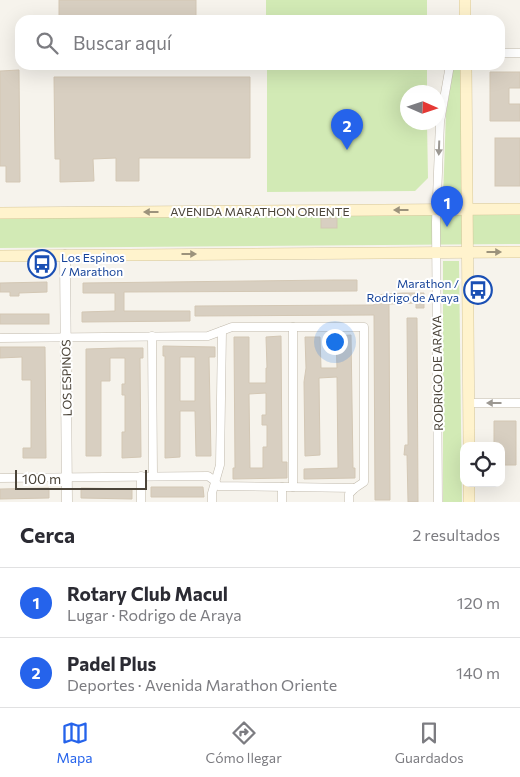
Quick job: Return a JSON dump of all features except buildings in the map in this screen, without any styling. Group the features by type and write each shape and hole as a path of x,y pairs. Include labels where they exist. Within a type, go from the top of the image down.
{"main road":[{"path":"464,0 465,15"},
{"path":"466,70 469,442"},
{"name":"AVENIDA MARATHON ORIENTE","path":"0,213 520,208"},
{"path":"0,256 520,252"},
{"path":"469,487 469,502"}],"street":[{"path":"460,15 464,0"},
{"path":"505,53 520,53"},
{"name":"RODRIGO DE ARAYA","path":"438,502 437,209 440,122 449,70"},
{"name":"LOS ESPINOS","path":"65,255 68,502"},
{"path":"0,338 208,336 232,328 364,326 364,482 349,494 349,502"},
{"path":"293,327 293,487"},
{"path":"212,502 212,493 220,465 222,331"},
{"path":"152,336 153,476"},
{"path":"469,403 520,403"},
{"path":"141,476 141,502"},
{"path":"0,478 208,476 218,486 355,488"},
{"path":"282,487 282,502"}],"green space":[{"path":"266,0 427,0 427,15 266,15"},
{"path":"267,70 427,70 427,85 400,85 400,130 427,130 428,178 415,191 267,192"},
{"path":"453,70 461,70 462,198 459,201 444,200 443,198 446,113"},
{"path":"520,212 520,244 0,248 0,217"},
{"path":"443,261 459,261 460,487 462,487 462,502 443,502"}],"place":[{"name":"Padel Plus","path":"347,150"},
{"name":"Rotary Club Macul","path":"447,227"},
{"name":"Los Espinos / Marathon","path":"42,264"},
{"name":"Marathon / Rodrigo de Araya","path":"478,290"}]}
